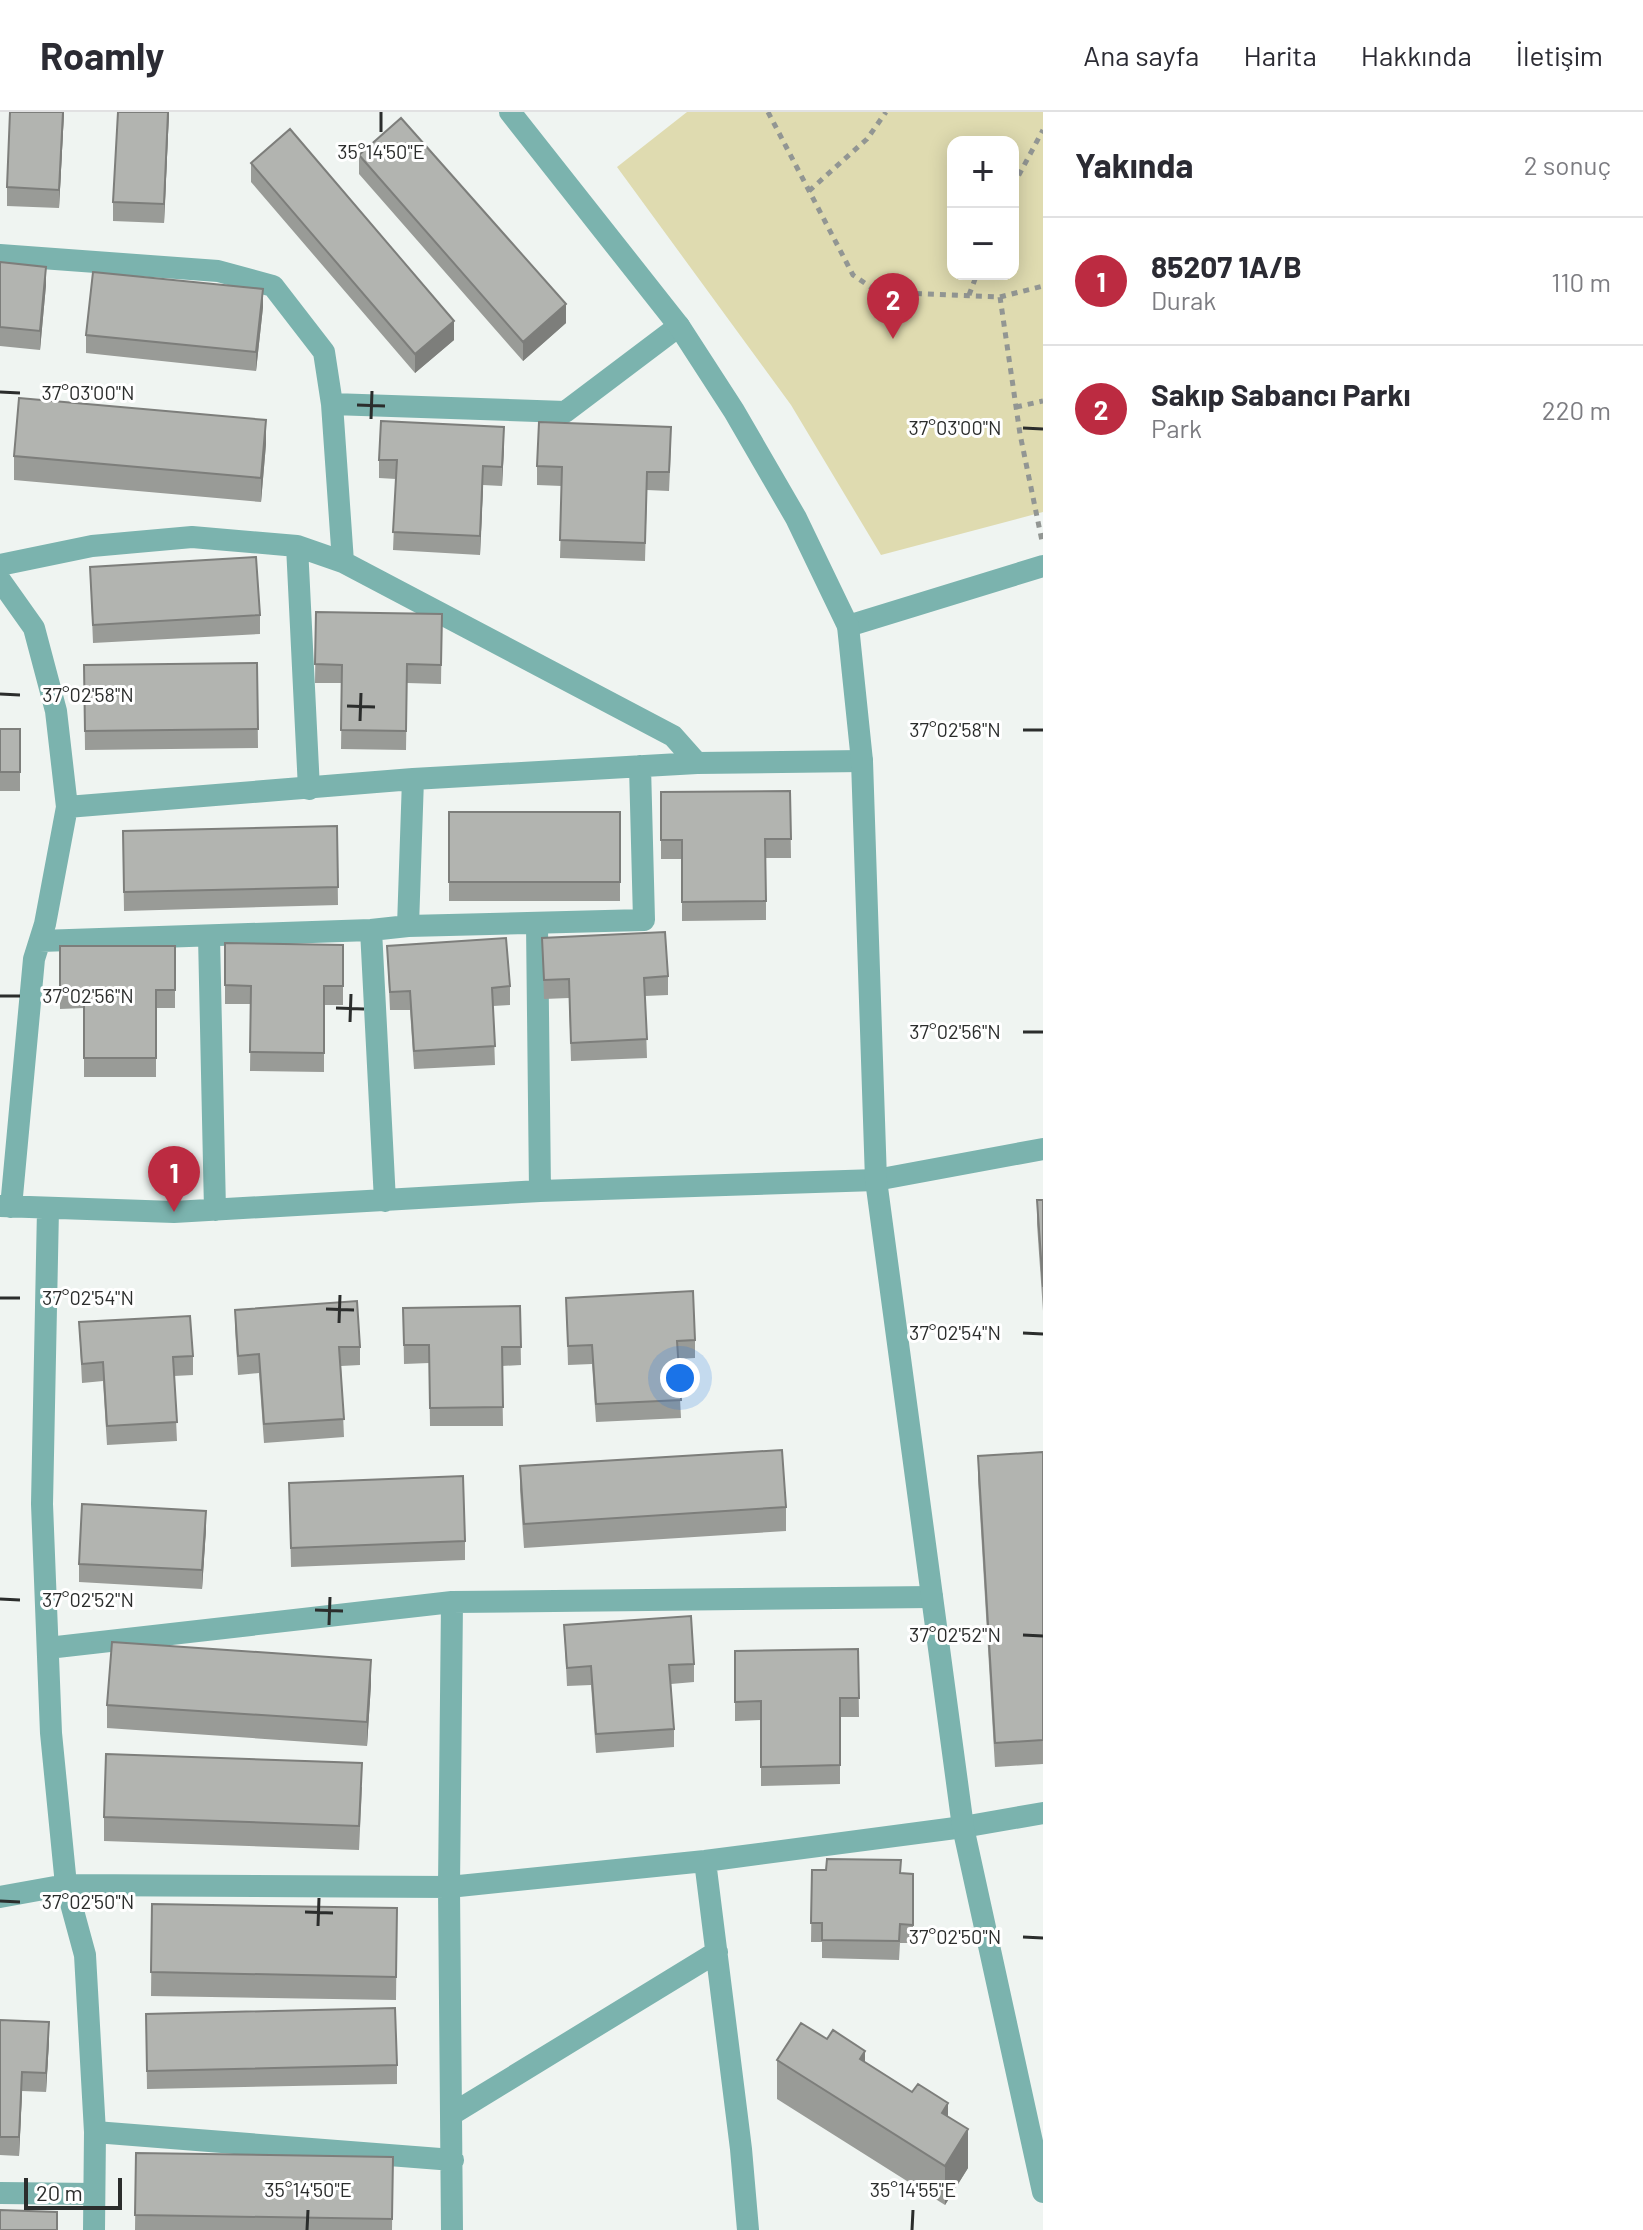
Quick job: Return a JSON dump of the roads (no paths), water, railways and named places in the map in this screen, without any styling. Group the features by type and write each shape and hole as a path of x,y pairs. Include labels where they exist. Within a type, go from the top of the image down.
{"street":[{"path":"510,112 679,326 734,411 796,518 848,626 862,761 876,1180 963,1827 1043,2192"},
{"path":"0,255 218,271 273,286 324,352 332,404 343,562"},
{"path":"332,404 565,412 679,326"},
{"path":"0,565 92,546 192,537 297,546 343,562 673,736 697,763"},
{"path":"297,546 309,789"},
{"path":"848,626 1043,566"},
{"path":"0,580 34,628 56,711 67,807 34,959 6,1207 174,1212 540,1191 876,1180 1043,1149"},
{"path":"67,807 413,779 697,763 862,761"},
{"path":"40,941 644,920 640,766"},
{"path":"408,926 413,779"},
{"path":"537,924 540,1191"},
{"path":"371,930 385,1201"},
{"path":"209,936 215,1210"},
{"path":"48,1209 42,1504 51,1733 66,1885 85,1955 95,2132 94,2230"},
{"path":"48,1648 452,1602 932,1597"},
{"path":"452,1602 449,1887 452,2230"},
{"path":"0,1897 66,1885 449,1887 705,1861 963,1827 1043,1813"},
{"path":"705,1861 741,2149 748,2230"},
{"path":"452,2114 717,1952"},
{"path":"95,2132 453,2160"},
{"path":"0,2193 94,2194"}],"place":[{"name":"Sakıp Sabancı Parkı","path":"893,339"},
{"name":"85207 1A/B","path":"174,1212"}]}
